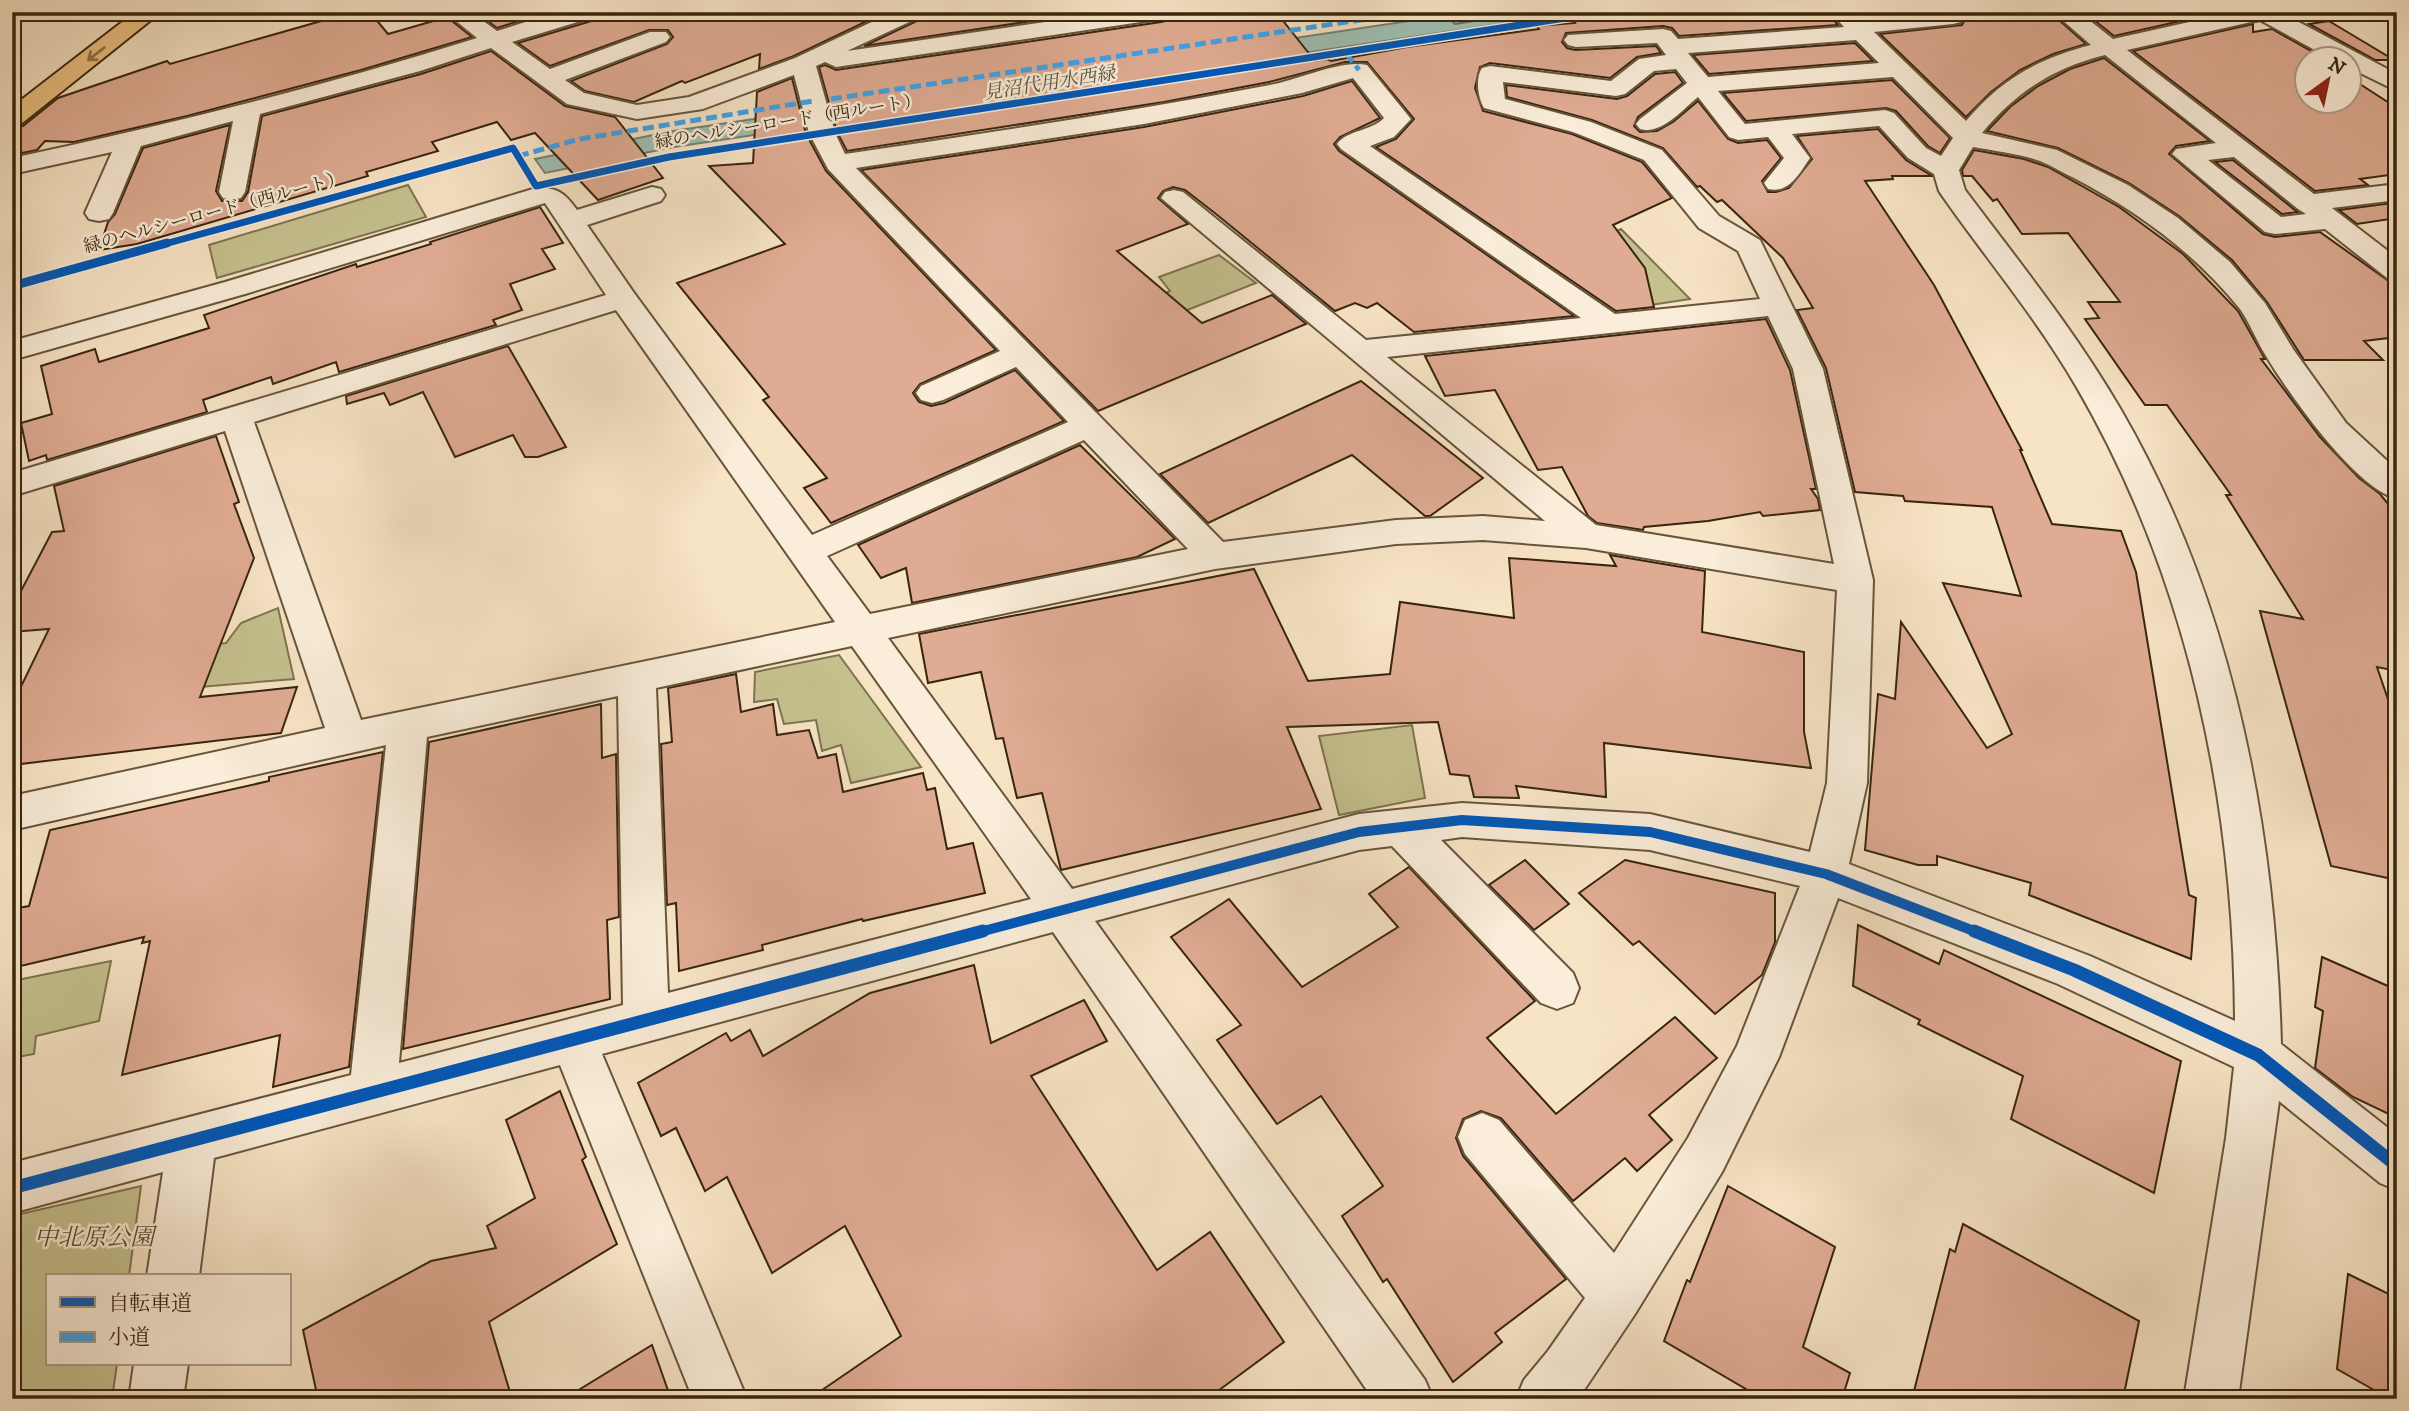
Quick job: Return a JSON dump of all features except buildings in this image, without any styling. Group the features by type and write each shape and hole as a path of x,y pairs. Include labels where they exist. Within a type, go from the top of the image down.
{"main road":[{"path":"33,74 114,12"},
{"path":"12,119 150,12"}],"street":[{"path":"456,12 576,99 637,112 694,104 803,63 912,12"},
{"path":"803,63 953,32 1161,12"},
{"path":"1543,1399 1567,1370 1617,1296 1705,1155 1756,1057 1826,874 1847,783 1855,580 1808,369 1750,246 1709,222 1653,155 1582,127 1493,103 1490,73 1616,89 1647,64 1676,54 1852,24 1953,17 1948,12"},
{"path":"2064,12 2397,272"},
{"path":"12,166 130,141 412,66 577,13"},
{"path":"1946,170 1993,108 2028,77 2064,61 2108,47 2266,13 2397,84"},
{"path":"1852,24 1968,138 2048,155 2119,191 2168,224 2220,268 2255,309 2279,352 2335,430 2397,488"},
{"path":"1576,40 1664,36 1699,85 1738,132 1885,118 1917,153 1946,170 1952,191 2060,339 2106,411 2143,483 2176,562 2205,650 2230,760 2248,864 2258,1055 2251,1127 2211,1399"},
{"path":"548,78 658,37"},
{"path":"803,63 822,133 836,163 1215,556"},
{"path":"1649,124 1699,85 1898,69"},
{"path":"836,163 1144,117 1302,86 1359,70 1398,120 1385,132 1350,144 1610,324"},
{"path":"1073,97 1090,124"},
{"path":"232,192 248,110"},
{"path":"1774,128 1797,158 1777,183"},
{"path":"99,214 130,141"},
{"path":"2239,149 2185,154 2275,226 2330,220"},
{"path":"2308,203 2397,192"},
{"path":"12,351 235,288 533,197 548,195 555,198 623,299 1062,909 1406,1399"},
{"path":"572,221 652,195"},
{"path":"1174,198 1586,536"},
{"path":"12,510 21,482 623,299"},
{"path":"1360,350 1777,306"},
{"path":"932,393 1020,354"},
{"path":"236,416 348,738"},
{"path":"805,552 1089,425"},
{"path":"12,813 408,725 1215,556 1396,532 1483,528 1586,536 1855,580"},
{"path":"637,678 646,1021"},
{"path":"373,1093 408,725"},
{"path":"12,1188 1359,832 1462,820 1650,832 1826,874 2074,970 2258,1055 2397,1166"},
{"path":"1401,827 1557,988"},
{"path":"572,1038 720,1399"},
{"path":"1482,1137 1617,1296"},
{"path":"173,1274 192,1142"},
{"path":"156,1399 161,1366"}],"green space":[{"path":"408,185 426,217 217,278 209,245"},
{"path":"1621,229 1690,299 1611,311 1595,306 1544,265"},
{"path":"1219,255 1256,283 1162,320 1143,302 1170,291 1159,277"},
{"path":"278,608 294,679 104,695 171,651 226,643 241,623"},
{"path":"839,655 921,767 851,783 841,745 822,751 816,720 784,724 777,699 754,702 755,672"},
{"path":"1412,725 1425,798 1339,815 1319,736"},
{"path":"111,961 99,1021 36,1036 34,1054 12,1058 12,981"},
{"name":"中北原公園","path":"141,1186 129,1274 46,1274 46,1366 117,1366 112,1399 12,1399 12,1216"}],"water":[{"name":"見沼代用水西緑","path":"1469,12 1579,12 674,147 545,173 535,159 673,131"}],"marked path":[{"path":"831,99 1407,13"},
{"path":"1346,53 1359,70"},
{"path":"518,156 580,139 813,101"}],"cycle path":[{"name":"緑のヘルシーロード（西ルート）","path":"12,286 513,148 536,186 669,157 1604,12"},
{"path":"12,1188 1359,832 1462,820 1650,832 1826,874 2074,970 2258,1055 2397,1166"}]}
